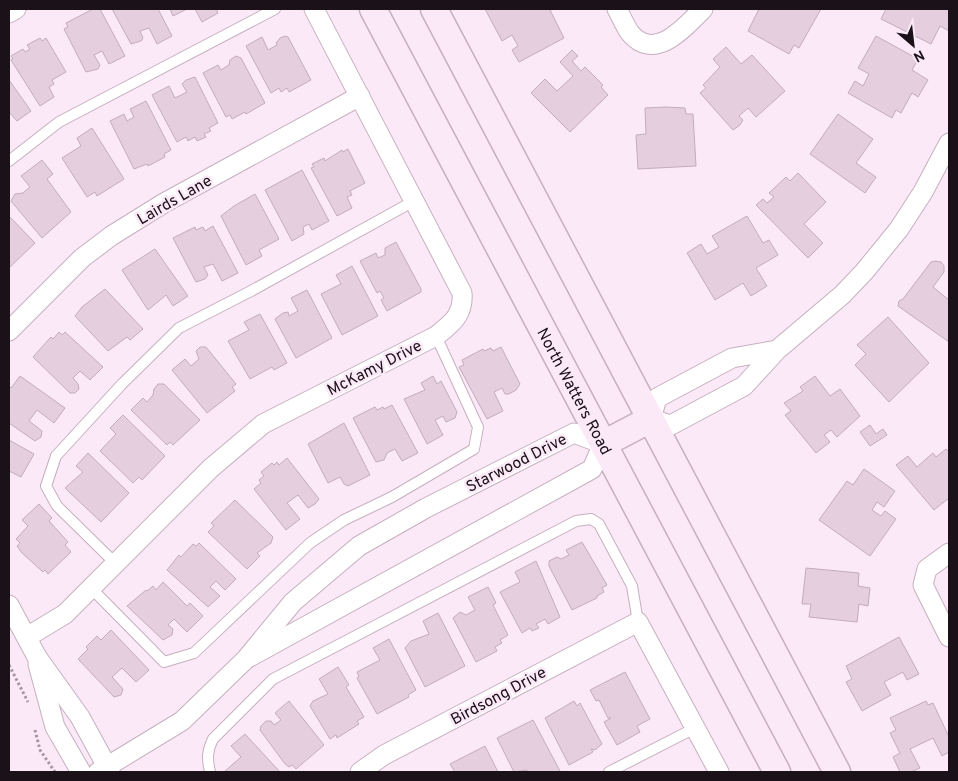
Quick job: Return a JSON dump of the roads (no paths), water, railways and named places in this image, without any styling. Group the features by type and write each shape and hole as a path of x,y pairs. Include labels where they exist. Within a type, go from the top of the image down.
{"main road":[{"name":"North Watters Road","path":"373,9 777,772"},
{"path":"434,9 837,772"},
{"path":"603,444 650,419"}],"street":[{"path":"9,13 16,9"},
{"name":"McKamy Drive","path":"27,637 65,614 211,468 263,424 436,336 454,321 460,313 463,303 462,293 314,9"},
{"path":"618,9 630,32 646,44 666,43 703,9"},
{"name":"Lairds Lane","path":"9,331 82,258 111,236 164,203 360,96"},
{"path":"776,350 732,358 657,398 650,419 671,425 744,386 776,350 842,295 882,252 923,192 949,143"},
{"name":"Starwood Drive","path":"105,770 182,721 246,659 292,602 359,546 426,508 574,433 603,444 592,469 246,659"},
{"path":"949,553 933,563 924,576 925,592 949,637"},
{"path":"9,605 37,658 80,717 105,770"},
{"path":"638,622 719,772"},
{"name":"Birdsong Drive","path":"360,772 384,755 638,622"},
{"path":"37,658 55,727 81,772"}],"lane":[{"path":"9,161 59,122 275,9"},
{"path":"116,564 57,506 46,486 56,456 122,384 179,328 251,291 414,201"},
{"path":"92,589 164,662 194,653 310,543 344,520 392,497 474,449 478,427 436,336"},
{"path":"210,772 207,758 213,739 273,678 576,521 591,519 598,524 632,586 638,622"},
{"path":"609,772 695,728"}]}
